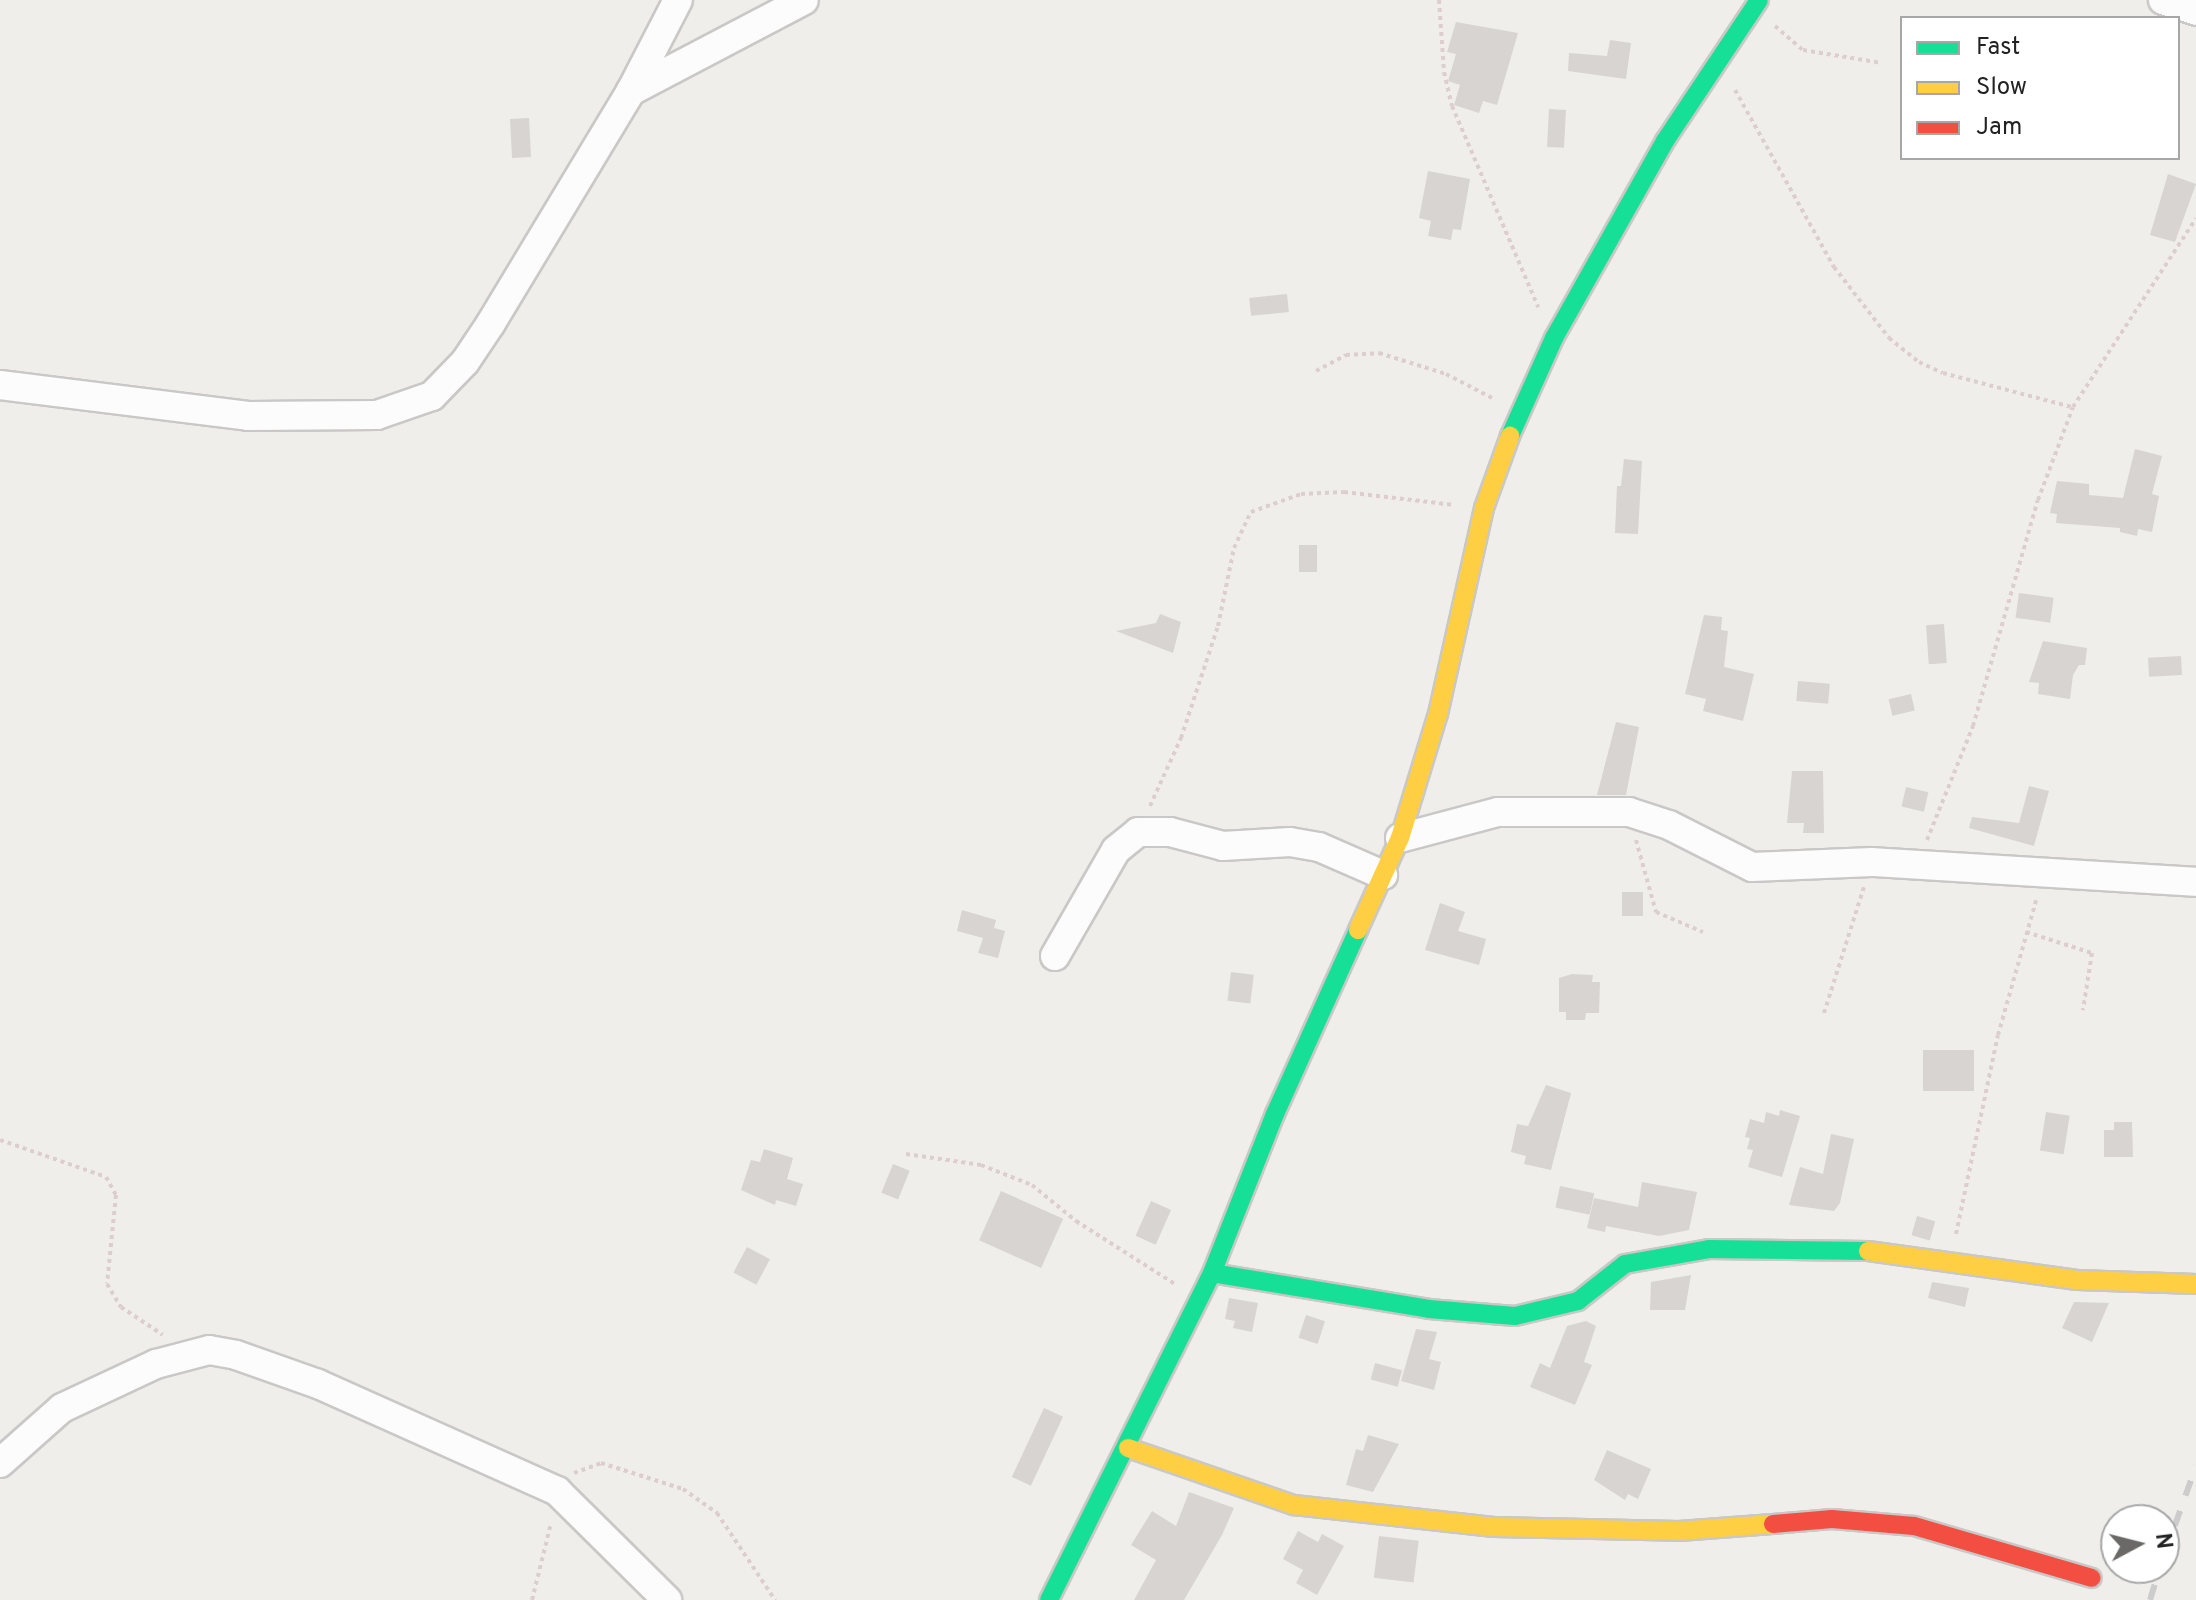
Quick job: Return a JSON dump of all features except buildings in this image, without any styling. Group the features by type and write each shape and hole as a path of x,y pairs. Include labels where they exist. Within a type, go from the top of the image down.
{"street":[{"path":"0,385 248,416 377,415 432,396 465,362 491,323 631,91 678,0"},
{"path":"631,91 804,0"},
{"path":"2163,0 2196,11"},
{"path":"1049,1600 1128,1448 1196,1300 1212,1273 1281,1100 1400,838 1438,714 1484,508 1519,411 1554,338 1716,57 1757,1"},
{"path":"1400,838 1498,812 1629,812 1669,825 1752,867 1872,862 2196,882"},
{"path":"1055,956 1116,850 1138,832 1170,832 1223,846 1290,842 1319,847 1383,875"},
{"path":"1212,1273 1429,1309 1515,1316 1578,1301 1625,1264 1709,1249 1850,1249 2077,1280 2196,1284"},
{"path":"0,1463 62,1408 156,1364 209,1350 318,1384 557,1491 667,1600"},
{"path":"1128,1448 1294,1505 1494,1527 1679,1531 1832,1519 1914,1526 2092,1578"}],"path":[{"path":"1439,0 1444,72 1452,106 1554,338"},
{"path":"1757,1 1779,31 1803,50 1882,63"},
{"path":"1716,57 1834,267 1889,338 1919,362 1943,373 2073,407"},
{"path":"1917,864 1973,726 2038,500 2073,407 2196,218"},
{"path":"1316,371 1346,355 1379,353 1446,374 1519,411"},
{"path":"1138,832 1181,738 1218,626 1234,548 1251,512 1301,494 1344,492 1484,508"},
{"path":"1629,812 1656,912 1703,932"},
{"path":"1824,1013 1872,862"},
{"path":"1950,1263 1998,1035 2045,872"},
{"path":"2026,932 2092,953 2083,1010"},
{"path":"0,1140 106,1177 116,1195 117,1232 107,1284 121,1307 174,1343 209,1350"},
{"path":"906,1154 981,1165 1032,1185 1196,1300"},
{"path":"532,1600 557,1491 576,1471 601,1463 683,1489 717,1513 775,1600"}],"railway":[{"path":"2180,1511 2196,1466"},
{"path":"2150,1600 2155,1584"}],"traffic: fast":[{"path":"1510,436 1554,338 1665,141 1759,0"},
{"path":"1049,1600 1212,1273 1275,1114 1358,930"},
{"path":"1212,1273 1429,1309 1515,1316 1578,1301 1625,1264 1709,1249 1868,1251"}],"traffic: slow":[{"path":"1358,930 1400,838 1438,714 1484,508 1510,436"},
{"path":"1868,1251 2077,1280 2196,1284"},
{"path":"1128,1448 1294,1505 1494,1527 1679,1531 1773,1524"}],"traffic: jam":[{"path":"1773,1524 1832,1519 1914,1526 2092,1578"}]}
